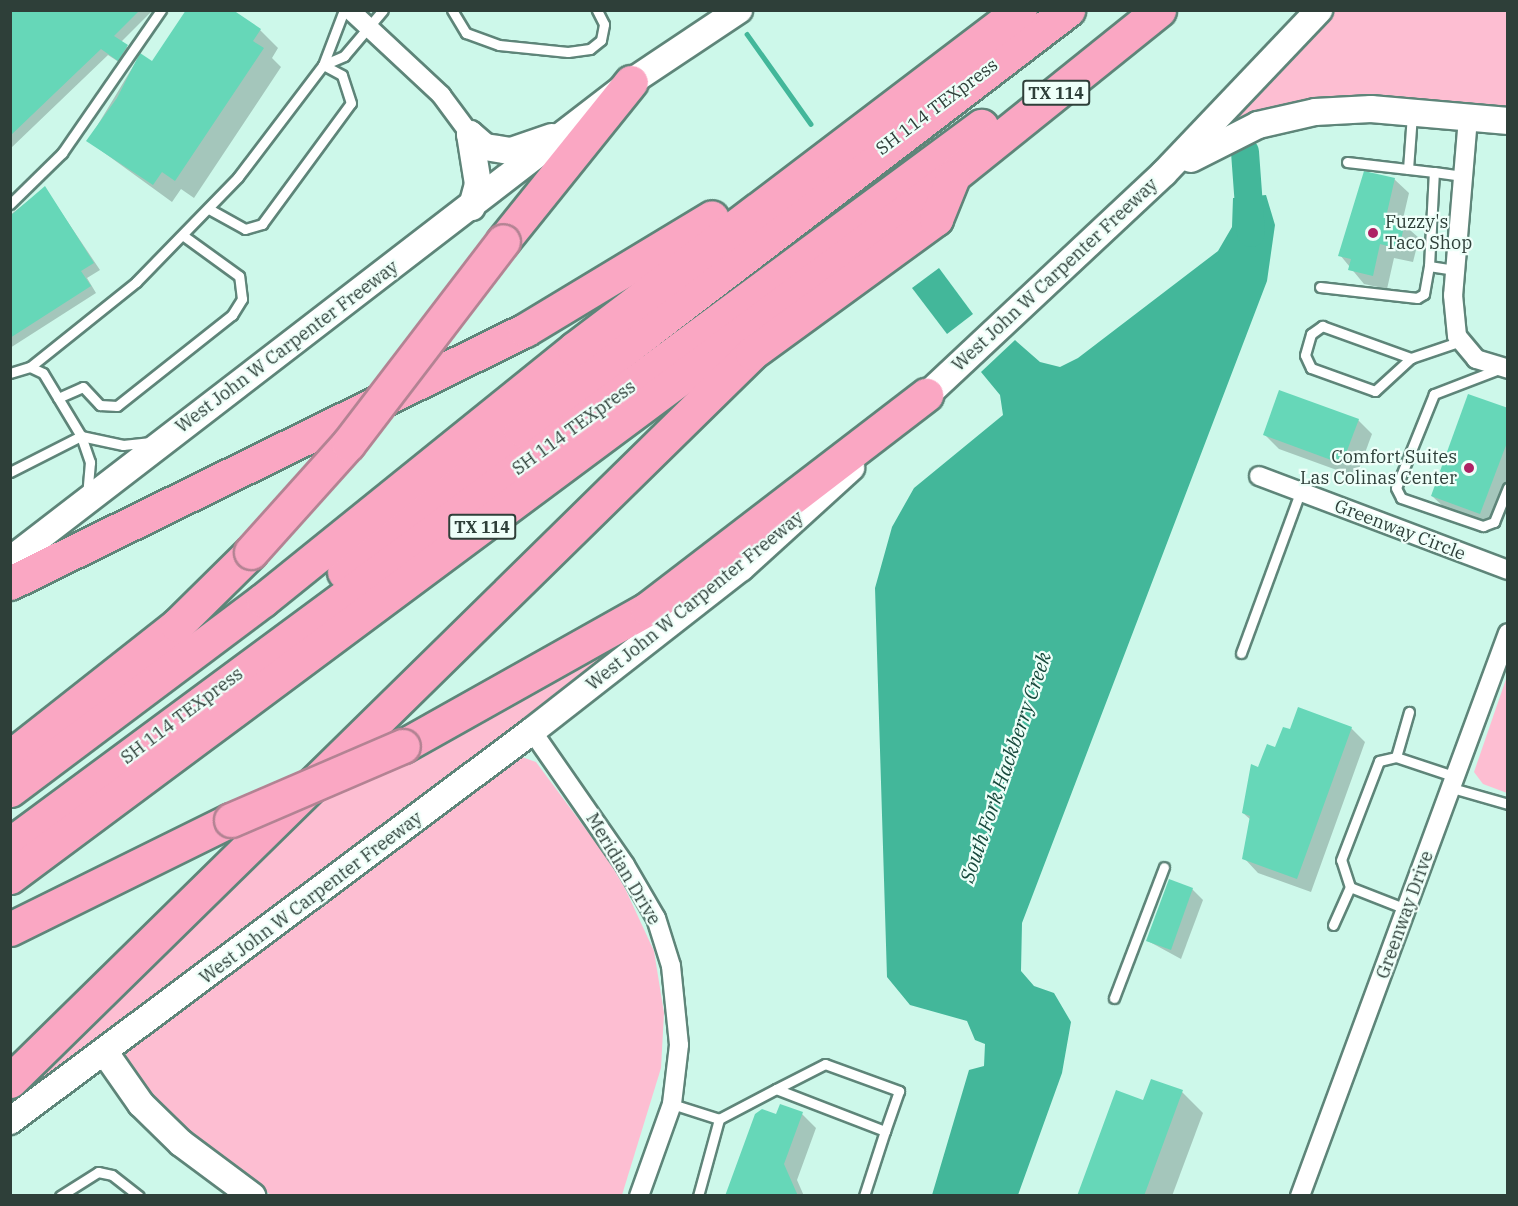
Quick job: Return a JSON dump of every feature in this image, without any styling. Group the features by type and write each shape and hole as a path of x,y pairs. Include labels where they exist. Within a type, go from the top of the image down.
{"highway":[{"path":"10,790 263,600 574,349 1020,10"},
{"name":"SH 114 TEXpress","path":"10,822 284,620 520,429 1068,10"},
{"name":"SH 114 TEXpress","path":"10,844 1136,10"},
{"name":"TX 114","path":"10,877 954,175 1159,10"},
{"path":"10,583 525,330 671,246 879,93 929,77"},
{"path":"10,757 177,625 251,552 348,444 503,240 632,82"},
{"path":"10,1081 752,353 936,219 954,175"},
{"path":"10,929 231,820 403,746 647,609 926,395"}],"main road":[{"name":"West John W Carpenter Freeway","path":"10,560 632,82 739,10"},
{"name":"West John W Carpenter Freeway","path":"10,1121 106,1054 532,731 741,568 1164,173 1265,74 1319,10"},
{"path":"1164,173 1279,118 1371,110 1508,121"},
{"path":"470,135 485,147 511,151 579,124"},
{"path":"470,135 478,184 472,207"},
{"path":"106,1054 141,1104 181,1143 252,1196"}],"street":[{"path":"350,10 373,27 441,94 470,135"},
{"path":"1468,118 1453,295 1461,341 1476,359 1505,368"},
{"name":"Greenway Circle","path":"1259,476 1508,570"},
{"name":"Greenway Drive","path":"1300,1196 1508,633"},
{"name":"Meridian Drive","path":"532,731 656,918 679,1008 672,1104 639,1196"}],"lane":[{"path":"10,204 62,153 161,10"},
{"path":"10,373 30,367 136,282 209,209 323,65 344,10"},
{"path":"323,65 344,56 373,27 383,10"},
{"path":"452,10 466,33 499,45 568,52 590,49 601,40 604,24 597,10"},
{"path":"209,209 245,229 262,224 351,103 342,75 323,65"},
{"path":"1408,169 1412,113"},
{"path":"1347,162 1463,176"},
{"path":"1320,287 1417,298 1424,294 1429,266 1434,172"},
{"path":"58,398 82,387 100,405 117,406 232,315 242,299 239,276 184,236"},
{"path":"1429,266 1455,270"},
{"path":"1412,358 1322,326 1311,334 1305,355 1311,368 1375,391 1412,358 1461,341"},
{"path":"30,367 43,373 81,436 90,473 84,503"},
{"path":"1505,368 1434,394 1396,488 1401,498 1477,525 1490,525 1498,514 1508,488"},
{"path":"10,472 81,436 123,445 165,440"},
{"path":"1241,652 1300,493"},
{"path":"1396,757 1409,712"},
{"path":"1333,926 1350,887 1341,860 1378,761 1396,757 1508,804"},
{"path":"1113,998 1164,867"},
{"path":"1350,887 1406,909"},
{"path":"672,1104 719,1119 825,1064 899,1091 864,1196"},
{"path":"776,1089 885,1131"},
{"path":"698,1196 719,1119"},
{"path":"60,1196 98,1172 112,1175 139,1196"}],"shaded area":[{"path":"1330,11 1507,11 1507,113 1228,124"},
{"path":"775,528 643,635 11,1107 11,1098 309,803"},
{"path":"1507,676 1507,793 1483,784 1474,772"},
{"path":"519,756 536,762 617,871 654,951 664,1013 661,1068 622,1195 271,1195 198,1146 143,1095 123,1060 131,1043"}],"water":[{"path":"1266,195 1275,225 1267,281 1022,923 1021,971 1034,986 1054,993 1071,1022 1062,1073 1018,1195 932,1195 969,1070 984,1066 985,1044 975,1040 967,1021 910,1005 887,977 875,588 892,527 914,488 1003,415 1000,395 981,372 1015,340 1040,362 1060,367 1078,358 1218,251 1232,227 1233,198"},
{"path":"939,268 973,314 947,334 912,288"}],"building":[{"path":"10,10 140,10 114,36 128,45 118,61 101,49 10,136"},
{"path":"186,10 233,10 261,29 253,41 264,48 175,181 162,172 153,185 86,141 117,98 140,53 152,61"},
{"name":"Fuzzy's Taco Shop","path":"1364,171 1395,178 1386,217 1405,222 1399,249 1380,244 1373,276 1348,270 1351,259 1338,256"},
{"path":"45,186 94,263 81,271 91,286 10,338 10,216"},
{"path":"1279,390 1359,419 1342,464 1263,435"},
{"name":"Comfort Suites Las Colinas Center","path":"1468,394 1508,408 1508,440 1480,514 1431,496"},
{"path":"1298,707 1352,727 1297,879 1242,859 1250,816 1242,813 1251,764 1258,767 1267,744 1275,747 1283,727 1290,729"},
{"path":"1169,879 1193,888 1171,950 1146,941"},
{"path":"1151,1079 1183,1090 1144,1196 1077,1196 1116,1090 1143,1100"},
{"path":"780,1104 803,1112 784,1164 798,1196 725,1196 755,1114 762,1109 776,1114"}],"waterway":[{"name":"South Fork Hackberry Creek","path":"747,34 811,124"},
{"name":"South Fork Hackberry Creek","path":"1245,152 1251,233"}],"place":[{"name":"Fuzzy's Taco Shop","path":"1373,233"},
{"name":"Comfort Suites Las Colinas Center","path":"1469,468"}]}
